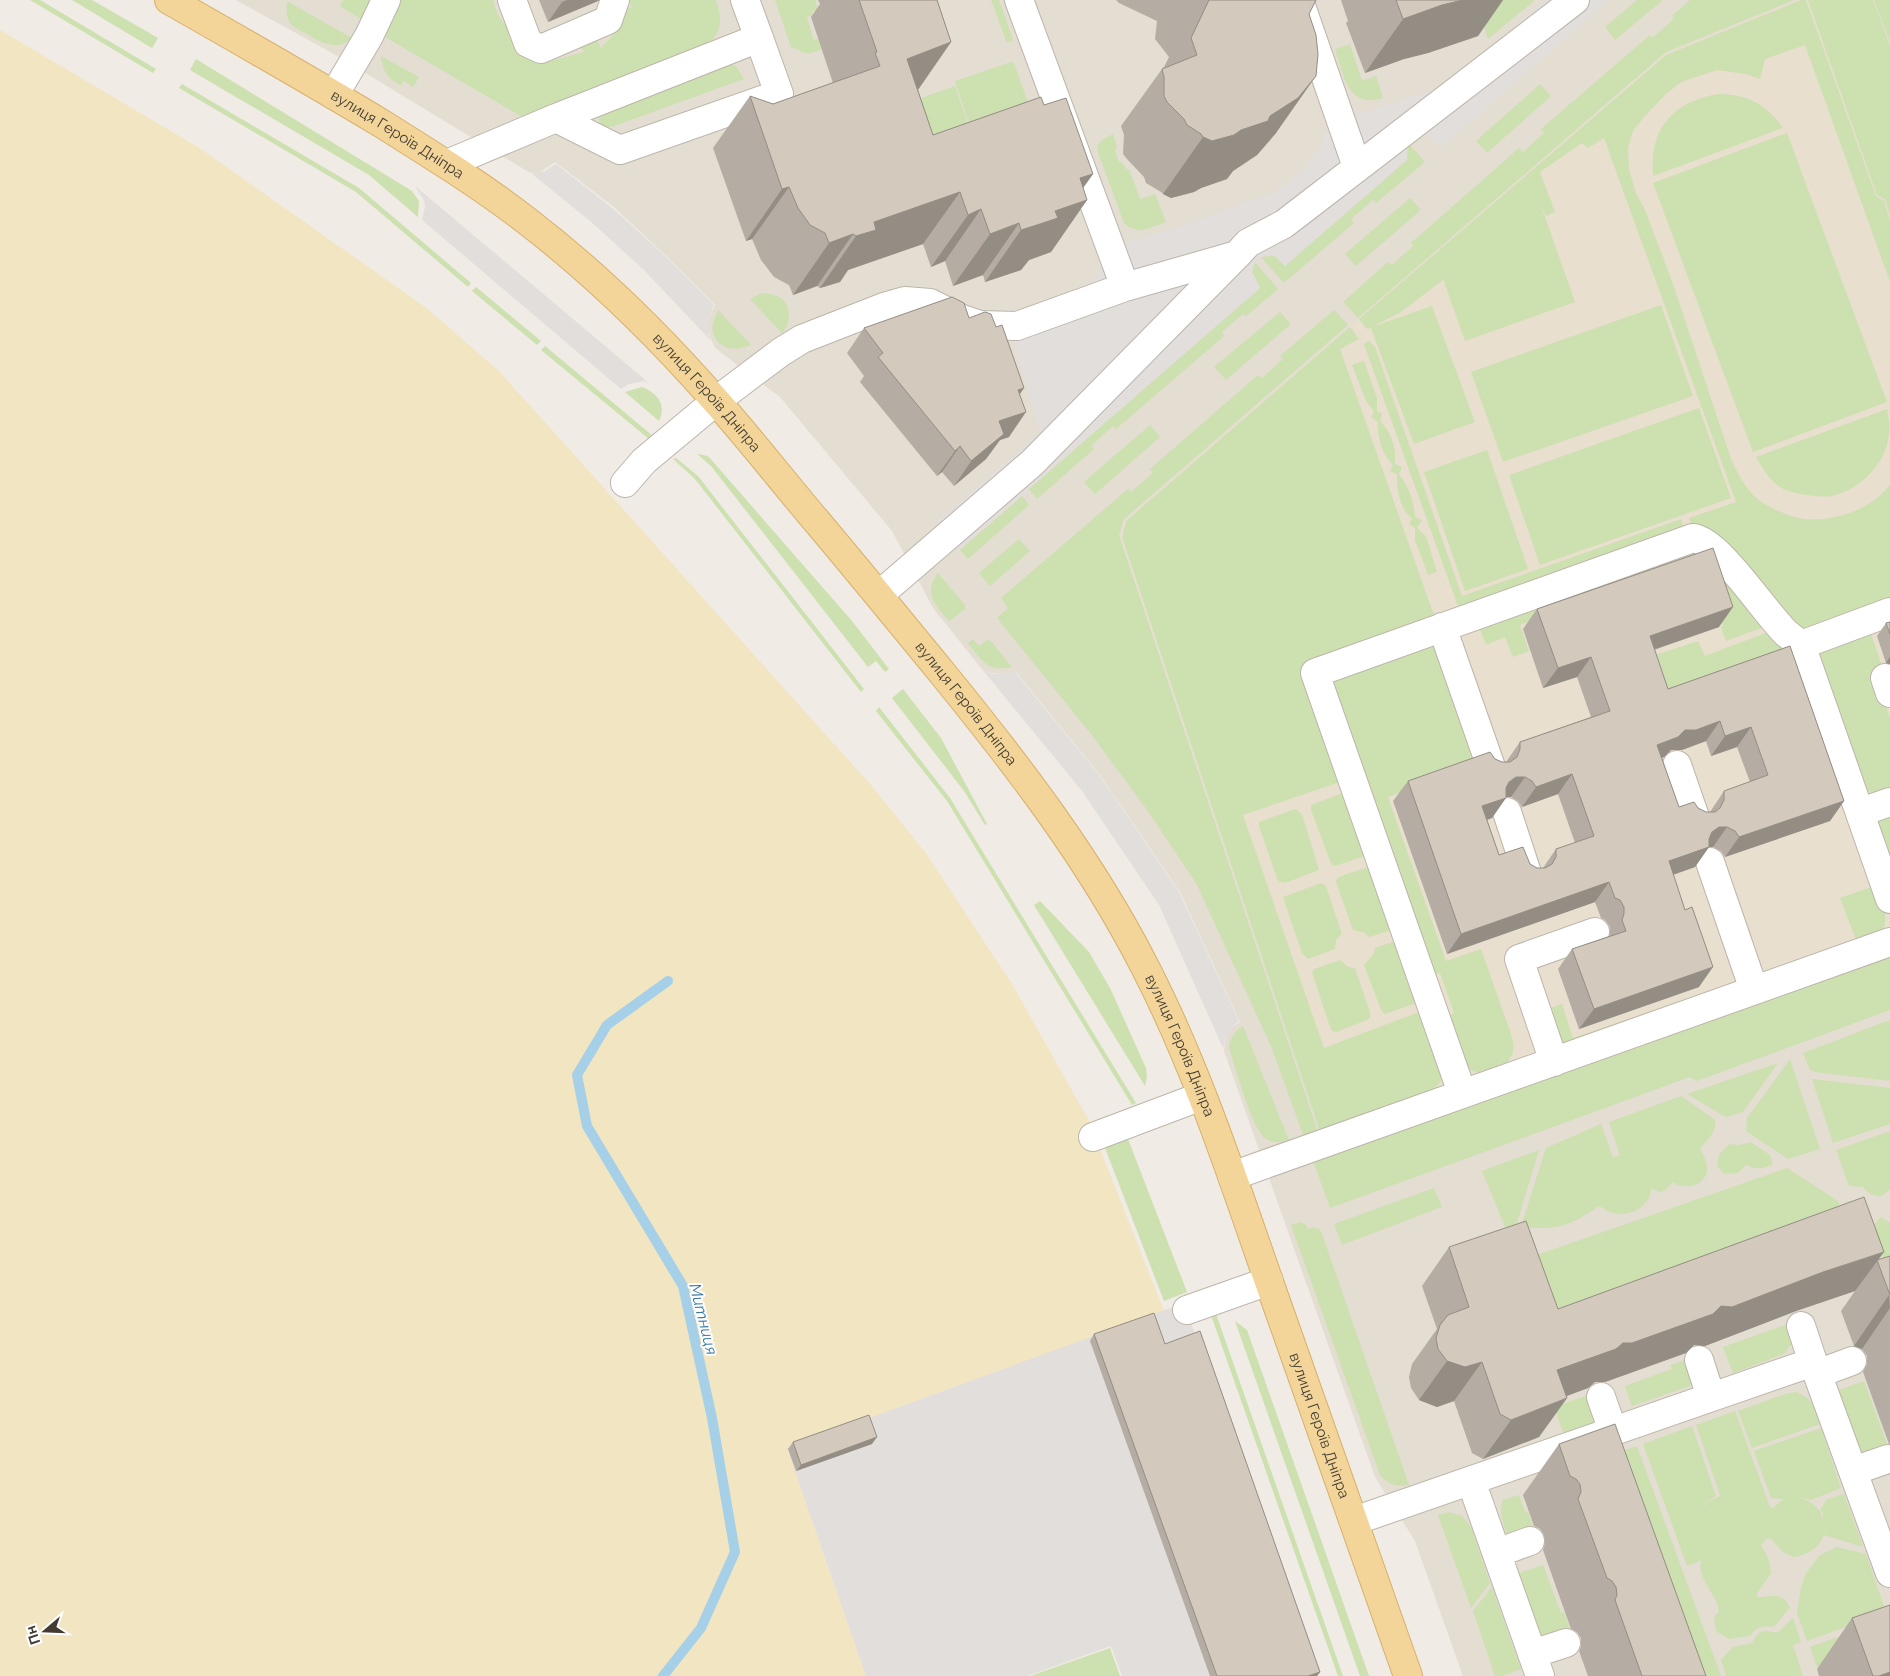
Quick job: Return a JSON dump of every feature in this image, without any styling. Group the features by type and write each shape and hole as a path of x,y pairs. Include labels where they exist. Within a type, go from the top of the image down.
{"main road":[{"name":"вулиця Героїв Дніпра","path":"169,0 334,95 447,164 525,219 588,271 646,326 716,400 879,595 979,718 1032,787 1101,890 1144,965 1169,1017 1202,1096 1232,1176 1408,1676"}],"lane":[{"path":"334,95 369,36 386,0"},
{"path":"512,0 528,42 541,49 608,20 615,0"},
{"path":"556,118 620,150 779,94 745,0"},
{"path":"1020,0 1125,287"},
{"path":"1299,0 1357,167"},
{"path":"879,595 1032,464 1248,243 1284,224 1575,0"},
{"path":"447,164 556,118 759,38"},
{"path":"625,483 644,462 716,400 780,352 802,339 884,307 905,301 930,303 962,320 980,325 1017,326 1125,287 1237,255"},
{"path":"1462,1093 1315,673 1693,538 1705,543 1724,559 1786,633 1801,645 1890,899"},
{"path":"1801,645 1890,612"},
{"path":"1442,627 1490,767"},
{"path":"1677,765 1695,817"},
{"path":"1861,812 1890,802"},
{"path":"1507,812 1527,873"},
{"path":"1710,862 1754,990"},
{"path":"1554,1062 1518,959 1595,932"},
{"path":"1232,1176 1890,942"},
{"path":"1093,1136 1202,1096"},
{"path":"1187,1310 1269,1281"},
{"path":"1801,1326 1890,1573"},
{"path":"1699,1360 1711,1397"},
{"path":"1354,1521 1711,1397 1815,1368 1852,1361"},
{"path":"1601,1397 1612,1431"},
{"path":"1853,1471 1888,1459"},
{"path":"1471,1481 1536,1665 1566,1643"},
{"path":"1497,1553 1530,1541"}],"shaded area":[{"path":"236,0 1890,0 1890,1676 1463,1676 1415,1541 1375,1477 1224,1051 1226,1035 1232,1027 1240,1022 1180,892 1100,775 1016,672 990,673 981,668 933,608 892,531 780,397 715,348 708,332 708,320 715,305 615,208 555,162 539,173 527,171 334,54"},
{"path":"1545,0 1609,0 1440,148 1430,138 1425,136 1420,136 1408,145 1407,160 1285,266 1275,256 1265,255 1258,259 1254,264 1252,272 1260,288 1029,489 1027,494 1022,496 959,550 936,522 1040,433 1006,315 1077,291 1091,282 1099,272 1101,262 1100,249 1177,228 1272,193 1290,182 1306,166 1321,147 1327,127 1340,120 1443,87"},
{"path":"1798,0 1808,0 1877,195 1884,200 1890,216 1890,968 1332,1169 1120,538 1124,521 1665,54"},
{"path":"556,164 616,211 714,305 708,320 708,333 711,341 645,271 590,221 532,174 545,171"},
{"path":"415,186 649,383 644,381 629,384 621,389 422,220 425,207 424,200"},
{"path":"981,668 991,674 1015,672 1100,776 1179,892 1239,1021 1226,1035 1223,1048 1159,905 1082,791"},
{"path":"1184,1303 1315,1676 1122,1676 1111,1646 1027,1676 866,1676 787,1448"}],"green space":[{"path":"30,0 40,0 156,69 153,73"},
{"path":"72,0 92,0 158,38 152,48"},
{"path":"343,0 374,0 365,22 340,6"},
{"path":"401,0 493,0 498,15 510,32 534,57 551,61 584,52 578,44 595,36 601,48 614,34 611,24 623,7 632,8 629,0 716,0 720,24 716,35 707,45 526,119 385,37"},
{"path":"775,0 815,0 818,9 807,17 814,40 825,36 829,47 808,54 791,47"},
{"path":"991,0 999,0 1013,40 1007,43"},
{"path":"1475,0 1535,0 1488,39"},
{"path":"1637,0 1663,0 1615,40 1605,27"},
{"path":"1690,0 1794,0 1666,52 1358,318 1343,302 1388,262 1392,265 1413,246 1411,243 1519,148 1523,152 1544,133 1541,129 1650,35 1652,38 1674,19 1672,16"},
{"path":"1801,0 1806,0 1876,196 1884,201 1890,220 1890,282 1805,45 1765,59 1760,79 1745,74 1717,70 1681,82 1666,94 1644,117 1633,131 1628,148 1629,170 1636,193 1645,210 1673,284 1731,459 1749,491 1763,503 1784,514 1804,519 1815,519 1840,516 1863,507 1883,493 1890,484 1890,603 1806,631 1795,630 1693,530 1689,518 1736,502 1604,138 1588,148 1582,143 1540,172 1555,212 1546,216 1540,203 1575,302 1465,341 1441,273 1443,280 1401,312 1372,327 1432,306 1475,422 1414,444 1371,328 1367,329 1359,319 1666,55"},
{"path":"1808,0 1873,0 1890,46 1890,215 1885,199 1877,195"},
{"path":"1874,0 1890,0 1890,42"},
{"path":"287,1 352,38 340,45 334,45 316,39 297,29 289,22"},
{"path":"1350,44 1362,81 1376,76 1383,98 1362,99 1354,94 1349,87 1335,49"},
{"path":"381,56 419,77 413,87 404,81 401,85 396,83 389,77 384,70"},
{"path":"196,59 412,191 419,201 418,217 369,175 190,70"},
{"path":"1011,62 1014,63 1031,111 972,133 955,81"},
{"path":"736,66 744,79 614,126 603,128 600,126 599,118 601,115 718,68"},
{"path":"182,84 359,188 471,283 468,287 356,192 179,88"},
{"path":"1540,84 1551,96 1487,153 1476,141"},
{"path":"955,86 971,133 892,161 862,119"},
{"path":"1718,94 1738,96 1755,102 1770,113 1783,128 1653,176 1655,144 1667,120 1676,111 1688,104"},
{"path":"1787,133 1887,402 1753,452 1653,183"},
{"path":"1113,134 1117,147 1115,151 1119,162 1122,162 1126,169 1129,169 1140,199 1155,194 1166,222 1144,230 1134,229 1124,223 1097,150 1100,142"},
{"path":"1409,144 1425,162 1376,203 1373,200 1351,219 1354,223 1284,283 1261,257 1275,256 1285,266 1407,156"},
{"path":"1410,198 1421,210 1356,266 1345,254"},
{"path":"1255,262 1278,289 1246,316 1243,314 1222,332 1224,336 1116,429 1113,426 1091,446 1094,449 1037,499 1029,489 1260,288 1252,272"},
{"path":"476,287 541,341 537,345 472,291"},
{"path":"762,293 773,295 785,302 789,316 787,326 782,333 750,299"},
{"path":"1661,305 1693,396 1503,462 1471,372"},
{"path":"718,310 751,345 735,349 729,348 716,339 713,330"},
{"path":"1334,310 1348,325 1124,519 1119,535 1319,1135 1305,1140 1271,1046 1196,883 1145,807 1091,734 997,618 1008,608 1001,598 1128,489 1131,492 1153,473 1150,469 1258,375 1262,378 1283,359 1280,356"},
{"path":"1280,312 1291,324 1226,380 1214,367"},
{"path":"1350,327 1359,339 1340,349 1436,621 1305,668 1340,782 1243,815 1324,1048 1427,1009 1443,1079 1432,1092 1321,1135 1122,537 1126,521"},
{"path":"1369,341 1375,347 1462,596 1681,519 1685,532 1460,612 1364,344"},
{"path":"545,346 653,436 649,439 541,350"},
{"path":"1364,361 1377,398 1377,411 1382,414 1380,421 1388,431 1392,441 1395,452 1395,464 1402,467 1399,474 1410,494 1415,517 1422,520 1417,528 1426,536 1437,572 1428,575 1415,540 1415,528 1409,524 1412,518 1404,509 1400,498 1397,474 1390,471 1393,465 1381,445 1378,434 1378,422 1371,417 1374,411 1366,401 1352,365"},
{"path":"642,387 652,392 661,404 662,409 659,421 625,392"},
{"path":"1699,408 1731,498 1540,565 1509,475"},
{"path":"1887,409 1889,429 1884,454 1871,473 1853,488 1842,493 1822,496 1802,494 1781,488 1772,481 1756,457"},
{"path":"1150,425 1160,437 1095,494 1084,482"},
{"path":"1487,450 1528,569 1465,591 1424,472"},
{"path":"697,454 708,456 852,621 889,669 885,672 876,661 868,667 711,466"},
{"path":"676,458 698,476 864,689 861,692 695,479 673,459"},
{"path":"1022,496 1029,505 968,559 960,550"},
{"path":"1019,539 1030,551 990,586 979,573"},
{"path":"1695,548 1767,626 1726,641 1721,627 1723,626 1700,561 1520,625 1529,651 1513,657 1505,637 1486,645 1477,622"},
{"path":"938,573 965,605 965,609 949,621 935,604 931,593 931,587"},
{"path":"1890,627 1871,634 1885,674 1876,677 1890,718 1890,792 1876,794 1867,791 1817,663 1825,646"},
{"path":"1771,631 1795,661 1657,702 1643,659 1698,641 1705,656"},
{"path":"1438,635 1482,763 1388,797 1446,961 1481,949 1514,1046 1507,1063 1489,1073 1476,1072 1465,1065 1455,1045 1445,1017 1454,1013 1440,973 1431,975 1332,690 1337,677"},
{"path":"973,639 979,646 989,639 1012,667 997,668 986,664 968,643"},
{"path":"903,689 941,738 987,824 985,825 964,791 892,698"},
{"path":"879,707 950,798 1136,1103 1132,1105 947,801 876,711"},
{"path":"1345,792 1368,855 1335,866 1330,861 1311,810 1311,805"},
{"path":"1295,809 1302,814 1319,870 1285,883 1278,881 1259,822"},
{"path":"1890,809 1890,877 1877,824 1880,818"},
{"path":"1371,866 1392,930 1369,937 1365,933 1353,930 1336,882 1337,878 1341,876"},
{"path":"1321,883 1326,886 1342,934 1336,940 1335,949 1308,959 1302,953 1283,897"},
{"path":"1877,885 1884,908 1884,926 1880,933 1858,945 1840,898"},
{"path":"1040,901 1089,952 1110,988 1146,1068 1145,1086 1034,905"},
{"path":"1398,940 1419,1002 1385,1014 1381,1010 1364,965 1373,955 1375,948"},
{"path":"1890,950 1890,1010 1697,1081 1690,1077 1330,1208 1311,1155"},
{"path":"1340,960 1348,967 1355,968 1370,1012 1370,1018 1336,1032 1332,1031 1330,1027 1312,972 1314,969"},
{"path":"1692,997 1694,1003 1561,1049 1547,1009 1562,1004 1573,1038"},
{"path":"1890,1020 1890,1081 1810,1070 1803,1053"},
{"path":"1243,1026 1289,1140 1274,1142 1266,1139 1260,1133 1250,1111 1229,1048 1233,1036"},
{"path":"1790,1059 1820,1149 1788,1159 1746,1131 1747,1118"},
{"path":"1778,1063 1743,1112 1726,1117 1687,1094"},
{"path":"1812,1079 1890,1088 1890,1124 1833,1143"},
{"path":"1681,1096 1715,1120 1713,1132 1700,1149 1707,1169 1705,1177 1701,1181 1692,1186 1682,1186 1673,1182 1664,1191 1660,1192 1651,1188 1647,1200 1632,1212 1620,1214 1599,1206 1580,1218 1563,1225 1544,1228 1521,1226 1546,1148 1601,1124 1613,1157 1620,1156 1609,1122"},
{"path":"1890,1131 1890,1189 1882,1196 1879,1196 1871,1194 1863,1187 1849,1186 1836,1150"},
{"path":"1128,1139 1187,1292 1164,1301 1105,1148"},
{"path":"1751,1142 1770,1155 1773,1164 1760,1168 1746,1165 1738,1173 1724,1174 1717,1166 1719,1155 1729,1144 1739,1145"},
{"path":"1539,1150 1516,1226 1506,1229 1482,1171"},
{"path":"1787,1168 1838,1201 1847,1227 1534,1344 1531,1257"},
{"path":"1434,1188 1442,1207 1342,1245 1334,1224"},
{"path":"1881,1217 1890,1223 1890,1277 1871,1229"},
{"path":"1300,1222 1306,1225 1308,1229 1314,1227 1321,1231 1409,1485 1400,1486 1393,1484 1386,1481 1380,1475 1291,1225"},
{"path":"1216,1314 1343,1676 1338,1676 1211,1315"},
{"path":"1235,1321 1247,1330 1369,1676 1360,1676"},
{"path":"1788,1324 1794,1341 1784,1354 1733,1373 1723,1347"},
{"path":"1692,1358 1693,1385 1632,1406 1625,1386 1672,1369 1670,1365"},
{"path":"1864,1381 1890,1452 1874,1459 1856,1449 1836,1391"},
{"path":"1796,1392 1810,1401 1815,1408 1820,1424 1752,1448 1738,1411 1785,1394"},
{"path":"1588,1395 1598,1410 1592,1426 1564,1435 1554,1407"},
{"path":"1735,1411 1770,1507 1772,1508 1784,1499 1771,1498 1754,1451 1821,1428 1841,1488 1811,1500 1798,1497 1814,1505 1822,1514 1823,1519 1823,1513 1820,1510 1827,1499 1844,1494 1863,1547 1824,1535 1824,1533 1820,1542 1813,1550 1794,1557 1783,1552 1770,1538 1766,1539 1761,1546 1768,1559 1771,1573 1756,1595 1759,1598 1781,1597 1790,1607 1774,1627 1761,1627 1750,1636 1729,1639 1716,1631 1714,1617 1719,1612 1718,1605 1703,1578 1701,1564 1703,1557 1700,1561 1687,1566 1643,1444 1692,1426 1716,1496 1706,1502 1702,1511 1707,1502 1722,1495 1720,1495 1696,1425"},
{"path":"1637,1446 1721,1676 1654,1676 1579,1466"},
{"path":"1519,1495 1525,1512 1528,1512 1535,1532 1508,1537 1502,1518 1503,1500"},
{"path":"1449,1512 1462,1516 1471,1527 1490,1583 1471,1608 1438,1515"},
{"path":"1836,1547 1866,1554 1886,1612 1807,1641 1797,1613 1801,1587 1806,1573 1820,1555"},
{"path":"1543,1565 1561,1613 1564,1612 1572,1635 1551,1643 1536,1636 1514,1575"},
{"path":"1492,1587 1521,1669 1502,1676 1495,1676 1473,1611"},
{"path":"1793,1618 1801,1642 1793,1645 1803,1676 1726,1676 1721,1660 1733,1647 1752,1643 1759,1633 1765,1631 1777,1633"},
{"path":"1889,1618 1890,1640 1817,1667 1810,1647"},
{"path":"1110,1648 1120,1676 1030,1676"}],"sand":[{"path":"0,30 201,149 425,307 498,370 870,784 925,852 1012,984 1089,1121 1164,1311 787,1448 866,1676 0,1676"}],"building":[{"path":"859,0 937,0 951,42 907,59 933,135 1041,97 1044,105 1066,98 1093,174 1080,178 1087,200 1055,211 1058,218 1021,230 1019,223 990,234 981,209 968,215 960,192 874,222 876,230 856,236 853,234 829,243 825,233 810,225 798,208 789,187 782,189 750,96 773,104 880,66"},
{"path":"1209,0 1316,0 1309,14 1316,35 1318,54 1316,76 1298,98 1270,116 1268,121 1241,130 1234,135 1212,141 1187,125 1184,119 1167,102 1164,96 1162,69 1197,55 1191,38"},
{"path":"1396,0 1463,0 1442,5 1403,19"},
{"path":"952,297 964,303 969,318 985,312 991,314 996,327 1002,325 1024,388 1018,390 1026,412 999,421 1004,434 971,461 960,446 955,451 878,357 883,353 864,328"},
{"path":"1713,548 1733,607 1650,636 1668,689 1790,646 1844,801 1739,837 1735,831 1727,827 1719,827 1712,832 1709,839 1709,847 1669,861 1685,910 1692,907 1713,967 1594,1009 1572,949 1626,931 1622,920 1624,907 1620,900 1615,898 1609,882 1461,934 1408,781 1490,752 1495,759 1502,762 1510,762 1517,757 1520,742 1610,711 1591,657 1558,668 1537,609","holes":["1720,721 1725,736 1751,727 1768,775 1724,791 1724,800 1720,808 1715,812 1706,812 1698,808 1694,802 1679,807 1657,745 1678,737 1685,730 1696,730","1572,774 1594,836 1556,849 1556,857 1552,864 1545,868 1537,868 1530,864 1523,847 1499,855 1482,806 1506,798 1506,788 1509,782 1516,777 1525,777 1532,781 1536,787"]},
{"path":"1890,622 1890,634 1886,623"},
{"path":"1864,1197 1884,1252 1823,1272 1732,1307 1721,1306 1713,1314 1632,1343 1623,1343 1616,1349 1557,1370 1567,1398 1511,1420 1500,1414 1482,1362 1465,1367 1447,1361 1438,1349 1436,1338 1440,1325 1448,1315 1469,1307 1449,1247 1526,1221 1558,1309"},
{"path":"1890,1256 1890,1295 1877,1260"},
{"path":"1154,1313 1165,1344 1200,1331 1320,1672 1308,1676 1217,1676 1094,1334"},
{"path":"869,1415 877,1437 801,1465 793,1442"},
{"path":"1615,1424 1706,1676 1642,1676 1615,1600 1617,1595 1616,1587 1607,1578 1578,1499 1581,1492 1580,1484 1570,1476 1559,1444"},
{"path":"1890,1605 1890,1672 1873,1676 1852,1618"}],"waterway":[{"name":"Митниця","path":"663,1676 701,1628 735,1552 712,1418 683,1286 587,1126 577,1075 607,1025 668,981"}]}
